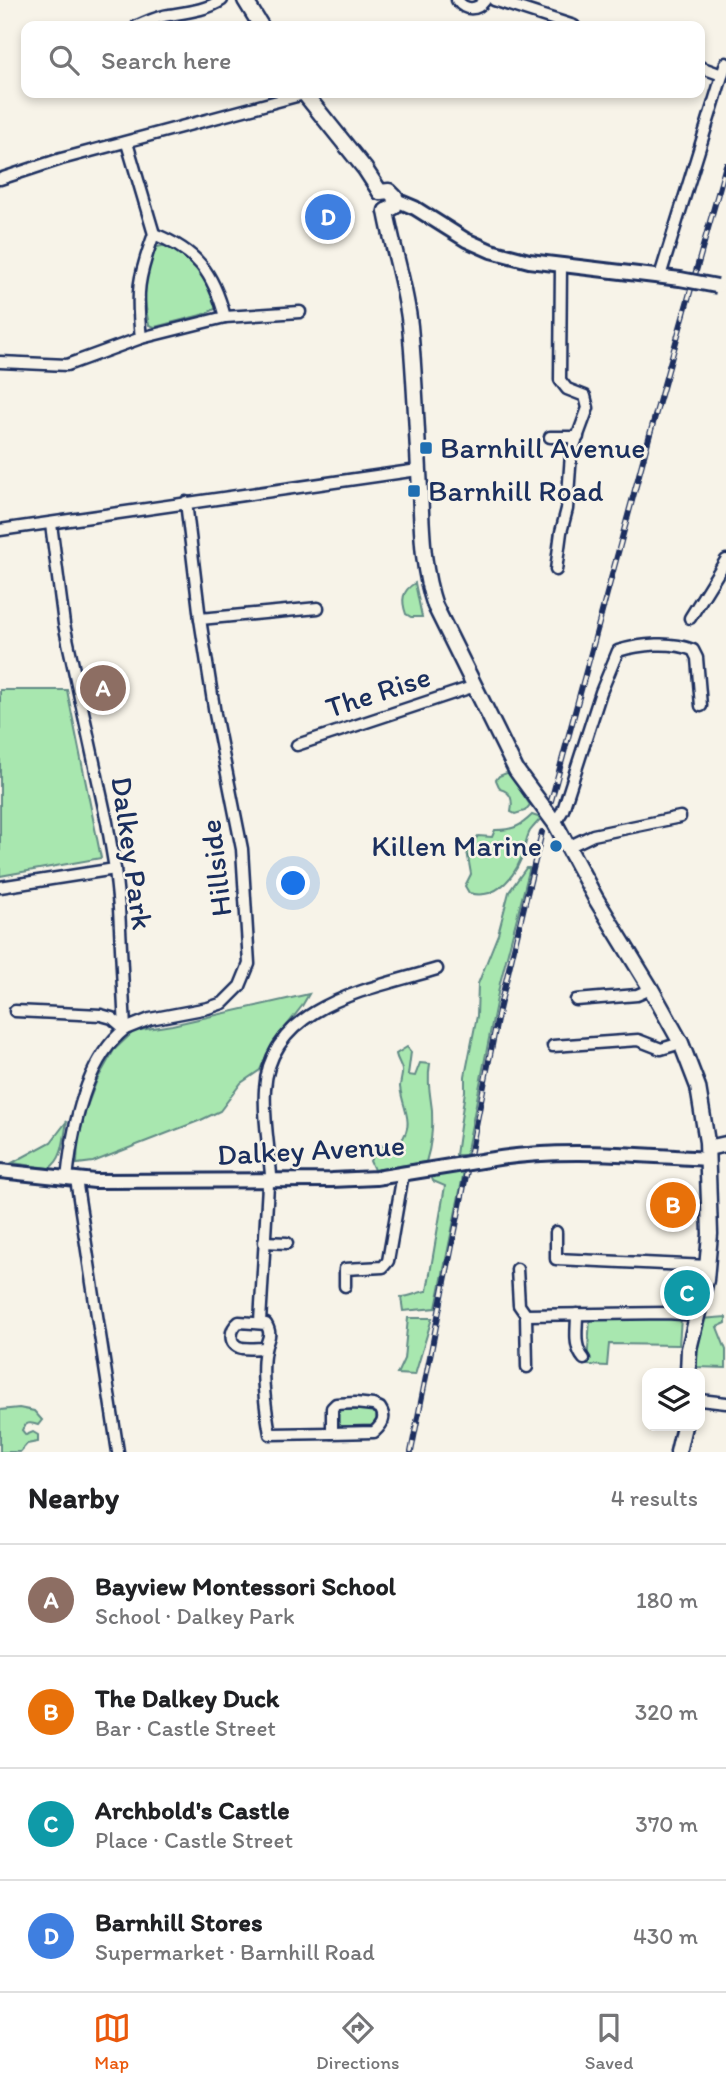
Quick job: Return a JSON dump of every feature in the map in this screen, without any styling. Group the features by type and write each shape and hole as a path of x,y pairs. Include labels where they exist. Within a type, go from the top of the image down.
{"main road":[{"path":"245,0 258,21"},
{"path":"308,98 363,166 380,192 389,191 391,239 406,297 423,551 435,606 516,769 555,823 596,899 651,989 681,1043 698,1087 708,1154 710,1222 708,1266 688,1368"},
{"path":"708,1154 726,1144"},
{"path":"710,1222 726,1221"},
{"path":"678,1452 683,1431"}],"street":[{"path":"152,21 216,4 222,0"},
{"path":"457,0 470,9 480,6 485,0"},
{"path":"494,0 559,21"},
{"path":"660,276 726,63"},
{"path":"705,69 722,75"},
{"path":"0,179 61,159 286,98"},
{"path":"127,143 154,234 138,279 141,338"},
{"path":"391,205 415,208 466,240 491,251 528,261 721,286"},
{"path":"154,234 189,252 205,268 214,282 225,317"},
{"path":"556,570 561,532 568,509 571,454 584,423 588,402 586,396 567,389 559,380 561,264"},
{"path":"0,362 68,365 141,338 225,317 300,312"},
{"path":"550,437 578,438"},
{"path":"0,530 418,470"},
{"name":"Hillside","path":"125,1029 150,1019 223,1003 240,986 249,964 242,849 215,713 186,502"},
{"name":"Dalkey Park","path":"51,524 64,624 115,869 125,1029"},
{"path":"690,618 726,560"},
{"path":"200,619 318,608"},
{"path":"555,823 563,810 601,692 618,651 667,645 681,645 694,650 701,706"},
{"name":"The Rise","path":"297,745 475,686"},
{"path":"568,847 593,835 680,817"},
{"path":"0,887 115,869"},
{"path":"260,1322 271,1175 265,1088 276,1048 295,1026 315,1010 340,999 438,969"},
{"path":"576,1000 637,995 651,989"},
{"path":"15,1011 100,1015 111,1018 125,1029 100,1062 85,1094 71,1146 71,1179 83,1216 118,1452"},
{"path":"553,1046 638,1040 661,1049 681,1043"},
{"name":"Dalkey Avenue","path":"4,1175 71,1179 360,1179 524,1154 708,1154"},
{"path":"345,1286 345,1269 383,1267 388,1261 403,1174"},
{"path":"556,1232 556,1259 708,1266"},
{"path":"264,1241 287,1243"},
{"path":"514,1274 519,1305 526,1315 527,1367"},
{"path":"578,1314 576,1345 584,1359"},
{"path":"526,1315 697,1315"},
{"path":"265,1348 241,1348 234,1344 231,1337 233,1327 239,1322 260,1322 266,1324 271,1333 265,1348 264,1374 270,1434 332,1433 374,1432 383,1423 383,1412 373,1405 336,1404 332,1408 332,1433"},
{"path":"705,1401 726,1403"}],"green space":[{"path":"167,245 187,256 201,270 217,308 205,314 155,327 149,325 147,315 146,275 157,247"},
{"path":"415,583 422,617 406,614 403,604 405,593"},
{"path":"0,690 67,690 101,858 0,876"},
{"path":"509,772 530,805 525,811 515,814 511,812 512,801 509,795 500,789 496,780"},
{"path":"532,815 541,818 530,831 521,859 512,875 494,891 486,894 469,893 465,886 471,874 467,851 478,836 492,837 495,830 515,827"},
{"path":"526,868 529,868 529,871 500,983 466,1155 456,1155 465,1076 477,1016 478,984 498,934 509,892"},
{"path":"309,994 271,1046 260,1070 241,1083 220,1111 93,1162 77,1164 78,1140 97,1080 114,1050 134,1031"},
{"path":"407,1047 411,1052 408,1075 415,1076 420,1063 430,1064 432,1123 428,1156 426,1162 374,1170 370,1161 378,1144 394,1151 408,1126 400,1087 402,1070 396,1054"},
{"path":"67,1121 58,1159 49,1168 12,1163 51,1142"},
{"path":"464,1171 436,1308 403,1311 401,1297 427,1291 445,1186 433,1181 431,1175"},
{"path":"726,1317 726,1323 717,1327 726,1350 726,1368 696,1367 701,1319"},
{"path":"408,1318 432,1318 415,1375 397,1374 404,1359"},
{"path":"590,1318 681,1318 679,1345 609,1344 607,1366 587,1365"},
{"path":"19,1408 34,1411 42,1420 38,1425 27,1424 22,1430 26,1435 33,1432 38,1435 38,1442 27,1444 20,1452 0,1452 0,1410"},
{"path":"341,1410 371,1410 376,1414 376,1420 372,1426 341,1426 335,1418"}],"railway":[{"path":"551,801 726,165"},
{"path":"411,1452 499,1010 542,832"}],"place":[{"name":"Barnhill Stores","path":"328,217"},
{"name":"Barnhill Avenue","path":"426,448"},
{"name":"Barnhill Road","path":"414,491"},
{"name":"Bayview Montessori School","path":"103,688"},
{"name":"Killen Marine","path":"556,846"},
{"name":"The Dalkey Duck","path":"673,1205"},
{"name":"Archbold's Castle","path":"687,1293"}]}
